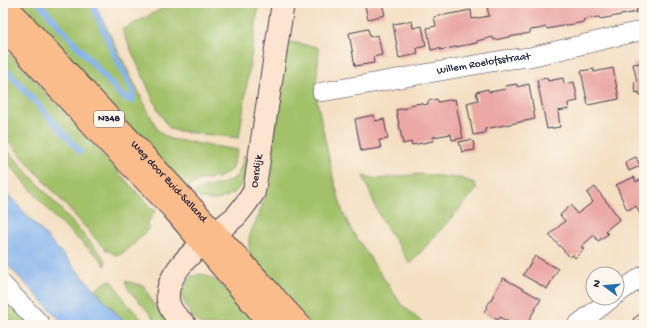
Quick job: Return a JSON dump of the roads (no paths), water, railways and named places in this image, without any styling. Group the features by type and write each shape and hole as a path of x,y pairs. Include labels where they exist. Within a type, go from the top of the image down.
{"main road":[{"name":"Weg door Zuid-Salland","path":"4,3 208,239 271,325"},
{"name":"Weg door Zuid-Salland","path":"3,28 96,130 172,208 208,239 300,325"}],"street":[{"name":"Oerdijk","path":"185,325 171,308 168,299 169,286 175,272 208,239 236,216 254,192 283,3"},
{"name":"Willem Roelofsstraat","path":"322,92 503,60 530,57 644,30"},
{"path":"625,288 644,275"},
{"path":"3,285 41,325"},
{"path":"577,325 602,306"}],"water":[{"path":"3,189 127,325 65,325 3,260"}],"waterway":[{"path":"39,3 122,96 132,101 133,91 111,47 92,3"},
{"path":"3,66 80,151"}]}
